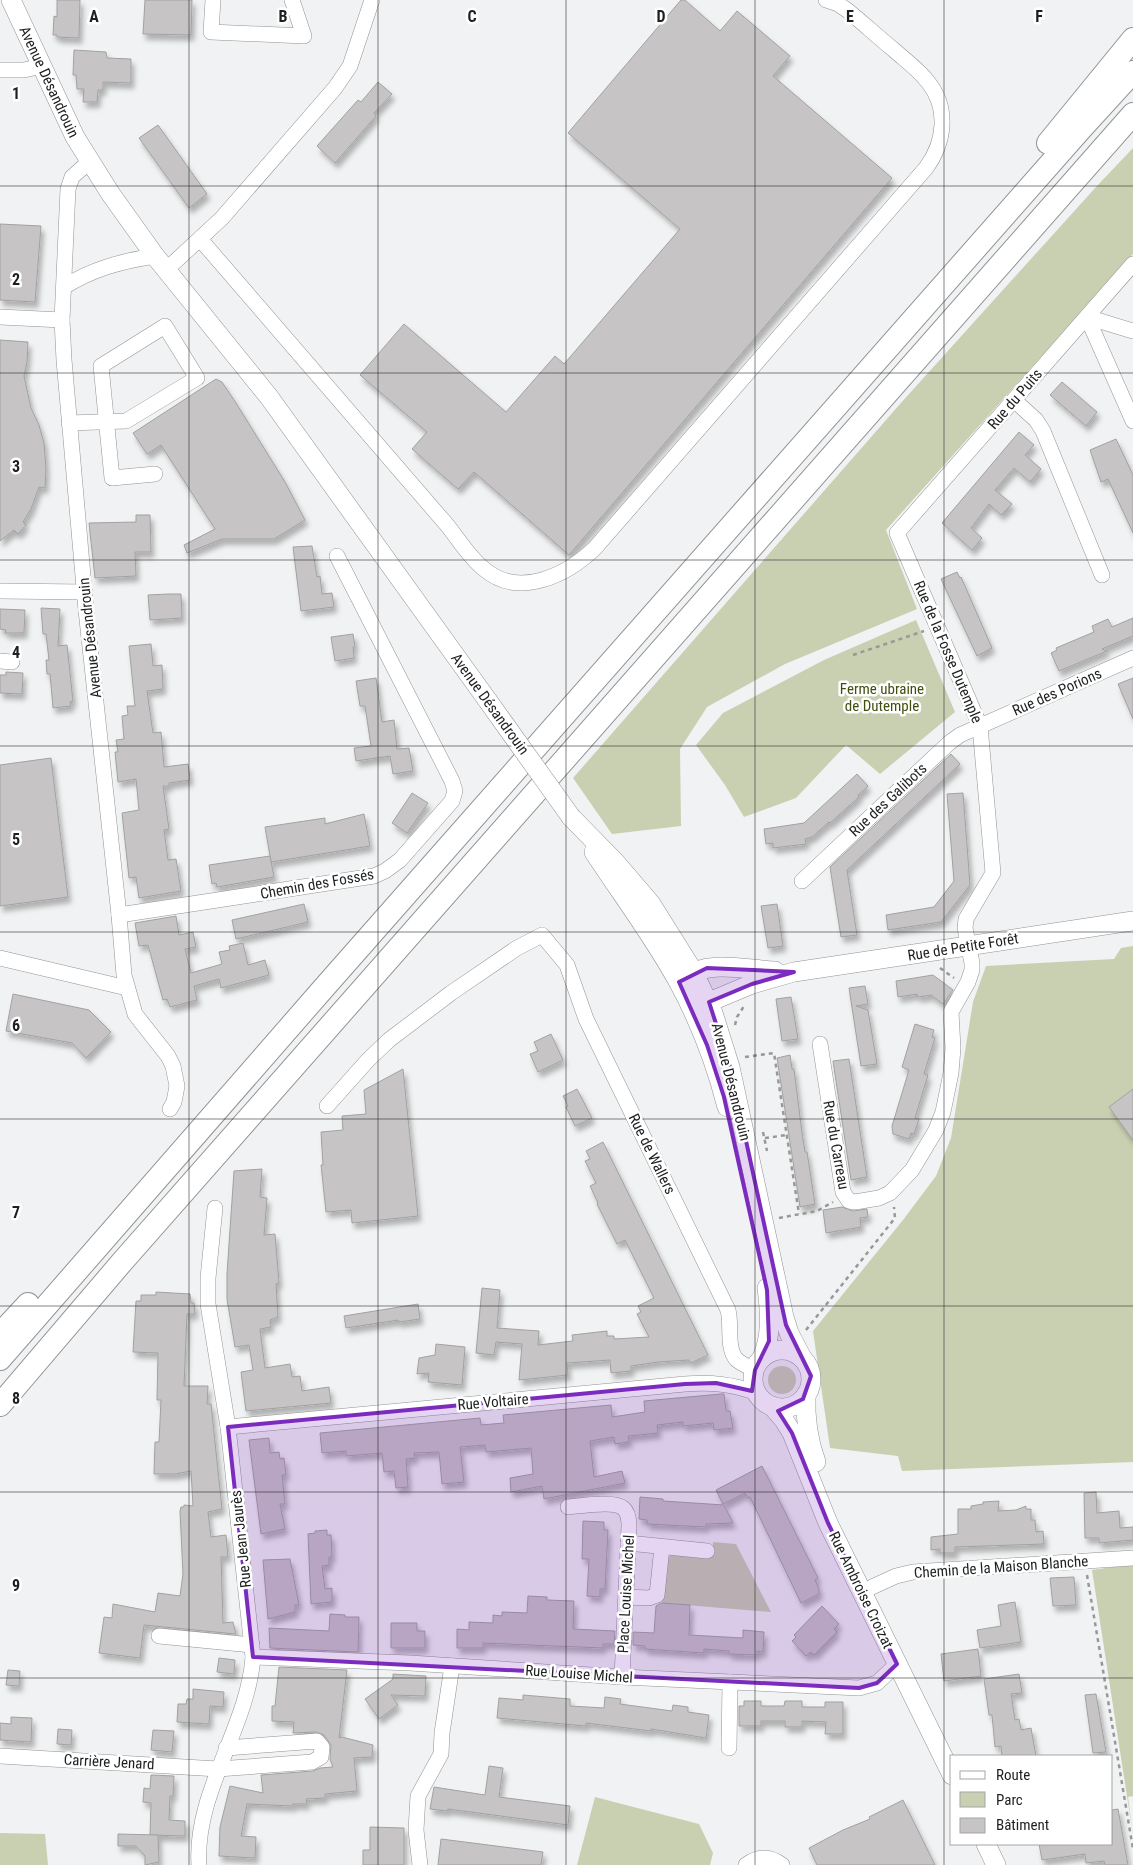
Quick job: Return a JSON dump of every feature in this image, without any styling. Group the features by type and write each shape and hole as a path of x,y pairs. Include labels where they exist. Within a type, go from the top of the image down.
{"highway":[{"path":"932,298 943,265 1036,157 1133,39"},
{"path":"0,1359 932,298 1133,72"},
{"path":"0,1405 128,1255 1133,114"},
{"path":"0,1334 46,1286 108,1234"}],"main road":[{"name":"Avenue Désandrouin","path":"11,0 62,111 89,162 121,210 160,263 269,397 571,817 649,932 686,976 699,1004 720,1034 730,1067 784,1317 789,1333 802,1358"},
{"name":"Rue de Petite Forêt","path":"699,1004 752,984 794,972 1133,921"},
{"name":"Rue de Petite Forêt","path":"686,976 716,967 794,972"},
{"name":"Avenue Désandrouin","path":"699,1004 738,1156 769,1302 769,1341 758,1364"},
{"path":"785,1350 802,1358 808,1366 811,1376 806,1396 790,1407 772,1406 763,1401 757,1393 754,1384 758,1364 775,1351 785,1350"},
{"name":"Rue Ambroise Croizat","path":"806,1396 805,1411 808,1434 815,1461 834,1510 956,1755"},
{"name":"Rue Ambroise Croizat","path":"772,1406 792,1433 828,1523 950,1771"},
{"path":"986,1845 996,1865"},
{"path":"1000,1845 1010,1865"}],"street":[{"path":"213,0 211,32 304,36 292,0"},
{"path":"64,287 101,268 129,260 160,263 200,239 222,218 343,77 354,54 372,0"},
{"path":"200,239 480,565 490,574 512,582 527,582 558,575 578,563 595,548 926,168 939,146 943,129 941,111 929,82 847,10 838,4 826,0"},
{"path":"0,70 24,70 42,66"},
{"name":"Avenue Désandrouin","path":"89,162 76,172 69,182 62,320 69,423 84,592 124,974 132,1008 138,1019 172,1062 177,1086 174,1102 170,1109"},
{"name":"Rue du Puits","path":"897,533 1133,264"},
{"path":"0,317 62,320"},
{"path":"1087,317 1133,331"},
{"path":"1087,317 1133,421"},
{"path":"69,423 107,422 126,421 197,378 165,326 101,366 107,422 112,478 155,474"},
{"path":"1014,400 1036,420 1043,431 1102,575"},
{"name":"Rue de la Fosse Dutemple","path":"897,533 980,726 994,873 966,919 965,928 968,945"},
{"name":"Chemin des Fossés","path":"119,915 374,876 385,871 400,860 452,800 455,791 452,781 337,556"},
{"path":"0,590 84,592"},
{"name":"Rue des Porions","path":"980,726 1133,658"},
{"name":"Rue des Galibots","path":"802,882 949,743 960,735 980,726"},
{"name":"Rue de Wallers","path":"326,1106 376,1052 417,1018 450,993 517,948 542,935 567,965 586,1019 728,1310 731,1324 732,1351 738,1360 758,1364"},
{"name":"Rue du Carreau","path":"820,1044 844,1195 849,1200 855,1202 879,1198 893,1191 916,1164 932,1138 943,1112 948,1094 952,1060 952,1012 968,982 972,970 968,945"},
{"path":"0,958 127,988"},
{"name":"Rue Jean Jaurès","path":"199,1865 200,1832 218,1769 250,1682 252,1651 228,1427 208,1295 215,1208"},
{"name":"Rue Voltaire","path":"228,1427 685,1384 716,1383 739,1386 757,1393"},
{"name":"Place Louise Michel","path":"568,1508 610,1504 622,1507 629,1521 622,1677"},
{"path":"628,1544 707,1551"},
{"path":"626,1597 649,1598 657,1595 662,1547"},
{"name":"Chemin de la Maison Blanche","path":"872,1587 896,1576 913,1572 1133,1558"},
{"name":"Rue Louise Michel","path":"159,1636 252,1651 452,1666 622,1677 860,1688 877,1683 897,1664"},
{"path":"420,1865 416,1830 418,1796 441,1754 442,1733 452,1666"},
{"path":"729,1748 730,1682"},
{"name":"Carrière Jenard","path":"0,1756 218,1769 312,1762 321,1757 322,1747 317,1741 226,1748"},
{"path":"746,1865 753,1860 764,1858 775,1860 782,1865"}],"path":[{"path":"852,655 938,626"},
{"path":"738,1058 774,1053 799,1214"},
{"path":"764,1138 787,1135"},
{"path":"800,1337 895,1218 893,1191"},
{"path":"772,1220 818,1211 844,1195"},
{"path":"1085,1562 1133,1849"}],"highlighted area":[{"path":"707,968 794,972 752,984 709,1002 730,1067 786,1325 811,1376 803,1399 778,1411 792,1433 828,1523 897,1664 877,1683 859,1688 253,1657 228,1427 685,1384 716,1383 752,1391 755,1370 769,1341 767,1290 724,1097 707,1045 679,982"}],"green space":[{"path":"1133,148 1133,254 886,530 917,609 785,664 707,707 680,749 681,826 612,834 573,778 900,404"},
{"name":"Ferme ubraine de Dutemple","path":"916,620 955,712 880,774 846,745 796,798 744,817 725,785 696,745 723,713 824,660"},
{"path":"1133,946 1133,1462 902,1471 898,1456 830,1448 813,1331 903,1220 936,1176 951,1138 973,1002 986,966 1114,959 1121,948"},
{"path":"782,1366 792,1370 796,1380 792,1390 782,1394 772,1390 768,1380 772,1370"},
{"path":"713,1542 736,1544 771,1612 662,1603 665,1561 673,1553 713,1555"},
{"path":"1133,1564 1133,1796 1128,1797 1133,1835 1092,1570"},
{"path":"595,1797 699,1824 713,1853 710,1865 577,1865"},
{"path":"0,1833 45,1834 48,1865 0,1865"}],"building":[{"path":"57,0 80,0 79,38 57,37 57,35 53,35 54,16 57,17"},
{"path":"145,0 192,0 191,35 143,34"},
{"path":"681,0 685,0 720,31 737,11 790,56 773,76 892,178 569,555 474,472 458,489 412,449 427,432 360,375 404,324 506,412 555,356 564,364 680,229 568,133"},
{"path":"74,50 106,52 107,58 131,59 131,83 103,82 103,90 98,90 97,102 83,102 84,89 77,89 76,75 73,75"},
{"path":"378,82 392,94 374,113 376,116 335,163 317,146 358,100 361,102"},
{"path":"158,125 207,194 189,208 139,138"},
{"path":"0,224 41,226 35,302 0,300"},
{"path":"0,340 28,342 24,376 31,408 39,425 44,443 46,469 45,488 39,487 31,509 23,522 26,525 18,534 14,530 0,541"},
{"path":"216,379 222,382 236,403 285,482 305,520 274,539 222,539 187,553 184,545 215,529 161,445 147,454 133,433"},
{"path":"1062,382 1097,412 1086,426 1050,395"},
{"path":"1019,432 1034,445 1025,455 1041,469 1030,482 1014,468 995,490 1012,504 1001,515 989,504 971,528 982,538 972,550 942,523"},
{"path":"1116,439 1133,475 1133,533 1108,479 1101,482 1090,450"},
{"path":"136,515 150,515 151,552 135,552 136,576 95,578 89,523 136,522"},
{"path":"312,546 317,577 320,576 322,594 332,593 334,607 301,611 293,547"},
{"path":"957,572 961,577 992,648 977,656 941,579"},
{"path":"181,594 182,618 150,620 148,595"},
{"path":"41,608 60,609 58,646 67,645 73,701 70,702 71,706 53,708 50,674 47,674 46,660 49,660 46,634 43,634"},
{"path":"0,609 25,610 24,633 5,633 6,630 0,629"},
{"path":"1133,618 1133,636 1102,649 1107,651 1059,671 1051,653 1057,650 1056,648 1094,632 1092,626 1108,619 1112,627"},
{"path":"353,634 354,658 335,661 331,637"},
{"path":"151,644 153,666 162,665 163,689 147,691 153,733 161,732 164,767 188,764 190,780 169,783 169,786 163,786 169,829 164,830 168,860 176,859 181,891 139,898 136,877 129,878 122,813 139,810 136,779 118,782 115,752 118,752 116,740 124,739 122,716 128,715 127,706 135,706 129,646"},
{"path":"6,672 23,673 22,694 0,693 0,675 6,675"},
{"path":"376,678 382,722 394,720 397,749 409,748 413,771 393,774 390,756 356,761 354,748 371,746 365,706 360,706 356,681"},
{"path":"1133,678 1133,719 1118,684"},
{"path":"951,754 960,764 847,870 857,935 841,937 830,867"},
{"path":"51,758 68,897 0,906 0,765"},
{"path":"857,774 868,786 858,795 859,797 830,823 812,837 805,839 806,844 773,848 773,843 766,844 764,829 804,823"},
{"path":"412,793 428,803 407,833 392,823"},
{"path":"963,793 970,885 941,922 888,930 886,915 934,907 954,881 947,794"},
{"path":"364,814 370,846 271,862 265,827 325,818 325,824"},
{"path":"270,856 274,877 217,887 216,883 212,884 209,865"},
{"path":"304,904 308,922 236,939 232,920"},
{"path":"777,904 783,946 768,948 761,906"},
{"path":"176,916 179,935 193,932 196,947 185,949 191,973 222,964 219,952 230,950 229,946 243,943 248,965 265,960 269,975 221,988 219,979 194,986 197,1000 170,1007 167,999 163,1000 148,945 139,946 135,923"},
{"path":"933,975 953,990 943,1004 931,995 918,997 917,994 898,997 896,981"},
{"path":"865,986 868,1004 856,1006 868,1010 877,1064 861,1066 849,988"},
{"path":"13,994 89,1010 111,1032 86,1058 72,1043 6,1031"},
{"path":"791,997 798,1039 782,1041 776,999"},
{"path":"915,1024 934,1030 932,1037 935,1038 924,1074 928,1075 915,1118 919,1119 914,1134 911,1133 909,1139 893,1134 892,1126 909,1070 902,1067"},
{"path":"551,1034 563,1060 538,1072 530,1054 538,1051 534,1042"},
{"path":"790,1055 792,1069 794,1069 802,1133 815,1204 800,1207 777,1058"},
{"path":"849,1059 867,1177 851,1180 833,1061"},
{"path":"403,1069 418,1216 352,1223 351,1210 326,1212 321,1165 323,1165 321,1132 343,1130 342,1116 366,1114 364,1090"},
{"path":"577,1089 592,1118 575,1126 563,1096"},
{"path":"1133,1089 1133,1140 1109,1107"},
{"path":"603,1142 708,1355 691,1363 689,1360 658,1362 631,1366 631,1371 611,1373 610,1360 567,1363 568,1375 519,1380 522,1344 496,1342 494,1355 476,1353 482,1288 500,1290 497,1328 539,1331 538,1345 573,1341 572,1335 607,1331 607,1336 614,1336 614,1339 649,1337 637,1314 641,1312 638,1306 654,1298 625,1240 617,1244 590,1186 596,1183 585,1161 590,1159 586,1151"},
{"path":"262,1169 260,1197 267,1198 264,1235 275,1234 279,1283 276,1284 278,1317 270,1320 271,1327 260,1329 265,1368 290,1364 292,1377 300,1376 302,1391 329,1387 331,1403 246,1411 241,1372 253,1370 249,1345 235,1347 227,1299 227,1274 234,1171"},
{"path":"842,1207 853,1211 867,1209 868,1217 860,1218 861,1227 826,1233 823,1210"},
{"path":"156,1292 190,1294 191,1303 194,1303 195,1314 187,1314 184,1386 208,1386 207,1404 211,1404 222,1509 208,1512 211,1537 226,1535 228,1557 221,1557 223,1623 233,1622 236,1634 144,1625 140,1658 99,1653 104,1617 112,1618 113,1604 155,1612 158,1593 180,1596 183,1574 180,1511 184,1505 193,1506 191,1471 175,1474 154,1474 155,1442 159,1442 161,1400 157,1400 158,1353 133,1352 136,1301 141,1301 141,1295 156,1295"},
{"path":"418,1304 420,1319 399,1322 398,1320 346,1328 344,1316"},
{"path":"436,1344 465,1347 462,1385 428,1382 429,1373 417,1374 419,1358 435,1355"},
{"path":"724,1394 726,1411 730,1411 733,1428 714,1430 713,1423 683,1426 683,1422 657,1425 658,1433 628,1436 629,1442 615,1444 614,1437 590,1441 594,1477 622,1471 625,1483 544,1499 542,1486 511,1492 510,1478 533,1474 531,1448 486,1452 485,1445 460,1447 464,1482 442,1484 439,1452 414,1453 415,1458 406,1459 408,1487 396,1488 394,1471 384,1472 382,1453 346,1456 346,1451 322,1453 320,1433 480,1418 481,1425 504,1423 503,1415 611,1405 612,1417 645,1412 644,1401"},
{"path":"269,1438 270,1453 279,1452 280,1459 284,1458 286,1475 282,1475 285,1504 280,1504 285,1529 261,1534 249,1440"},
{"path":"762,1466 818,1578 815,1580 819,1594 801,1603 750,1497 748,1498 745,1493 723,1504 716,1490"},
{"path":"1096,1492 1097,1513 1119,1511 1120,1528 1133,1527 1133,1540 1099,1543 1099,1538 1085,1538 1084,1493"},
{"path":"640,1497 663,1499 663,1501 724,1505 733,1523 706,1524 706,1527 647,1524 647,1520 639,1519"},
{"path":"999,1501 998,1511 1016,1510 1026,1506 1026,1509 1031,1509 1031,1520 1035,1520 1036,1532 1043,1531 1044,1544 955,1547 955,1553 940,1553 940,1549 931,1550 931,1537 958,1534 958,1509 971,1509 971,1506 983,1504 983,1502"},
{"path":"583,1521 604,1522 604,1530 608,1530 605,1589 600,1589 600,1597 587,1596 589,1559 582,1559"},
{"path":"327,1530 327,1535 331,1535 332,1557 329,1557 329,1565 322,1566 325,1589 332,1588 332,1602 311,1604 308,1534"},
{"path":"290,1559 299,1605 295,1605 295,1612 268,1619 263,1560"},
{"path":"1074,1577 1076,1605 1053,1606 1050,1578"},
{"path":"528,1596 547,1597 547,1600 574,1601 573,1629 615,1631 614,1644 603,1644 603,1648 483,1643 483,1648 457,1648 457,1629 469,1630 469,1622 493,1623 493,1615 502,1616 502,1612 527,1613"},
{"path":"1015,1602 1021,1642 980,1648 977,1630 1001,1626 998,1605"},
{"path":"661,1603 690,1605 689,1635 743,1638 743,1630 764,1632 763,1652 757,1651 757,1655 729,1654 729,1651 704,1649 704,1653 645,1649 645,1646 633,1645 633,1632 654,1633 656,1606"},
{"path":"822,1606 839,1624 834,1629 837,1632 814,1655 811,1652 806,1656 792,1641 796,1637 794,1635"},
{"path":"330,1614 359,1617 358,1652 270,1648 269,1628 329,1631"},
{"path":"391,1623 417,1623 417,1631 425,1631 425,1648 391,1648"},
{"path":"978,1649 981,1676 944,1681 941,1654"},
{"path":"219,1658 235,1660 234,1674 217,1672"},
{"path":"279,1667 347,1670 339,1738 342,1737 373,1745 372,1757 354,1758 357,1791 325,1794 325,1798 306,1799 307,1804 293,1804 293,1806 247,1804 241,1836 256,1837 255,1858 219,1856 220,1827 230,1786 263,1793 261,1775 313,1771 320,1768 333,1767 330,1759 331,1745 324,1735 316,1732 293,1733 294,1722 272,1721 272,1706 275,1706"},
{"path":"8,1670 20,1671 19,1686 6,1685"},
{"path":"393,1674 426,1676 425,1696 391,1695 398,1705 379,1719 365,1699 393,1679"},
{"path":"1019,1674 1022,1693 1011,1694 1015,1720 1019,1719 1021,1730 1031,1728 1036,1755 1002,1755 1001,1746 995,1747 992,1715 989,1715 984,1679"},
{"path":"193,1689 224,1692 223,1707 210,1706 209,1724 177,1722 178,1704 186,1704 187,1699 193,1699"},
{"path":"1096,1694 1106,1752 1093,1753 1085,1695"},
{"path":"523,1695 570,1699 570,1706 604,1708 605,1697 621,1699 620,1704 672,1711 673,1705 688,1707 688,1712 709,1715 706,1738 651,1729 651,1731 586,1723 586,1726 497,1718 499,1698 523,1700"},
{"path":"744,1701 761,1701 761,1706 784,1706 785,1701 802,1701 802,1707 825,1707 825,1702 843,1702 843,1734 825,1734 826,1722 802,1721 802,1727 785,1727 785,1721 761,1721 761,1726 739,1726 739,1706 744,1706"},
{"path":"11,1717 32,1718 31,1742 0,1740 0,1723 11,1724"},
{"path":"58,1729 72,1730 71,1745 57,1744"},
{"path":"153,1730 174,1731 172,1752 151,1750"},
{"path":"489,1766 503,1768 499,1797 570,1806 568,1825 448,1809 447,1811 430,1809 434,1787 485,1795"},
{"path":"151,1775 174,1776 173,1796 170,1796 169,1820 185,1821 185,1836 150,1835 151,1803 143,1802 144,1788 150,1789"},
{"path":"903,1800 935,1865 817,1865 809,1848 843,1830 870,1819 869,1817"},
{"path":"1118,1809 1128,1865 1105,1865 1104,1861 1086,1863 1085,1854 1042,1860 1039,1845 1113,1845 1113,1810"},
{"path":"370,1827 404,1828 404,1865 363,1865 363,1850 370,1850"},
{"path":"118,1834 158,1835 159,1862 145,1865 145,1856 136,1846 118,1846"},
{"path":"441,1839 543,1852 541,1865 438,1865"}]}
